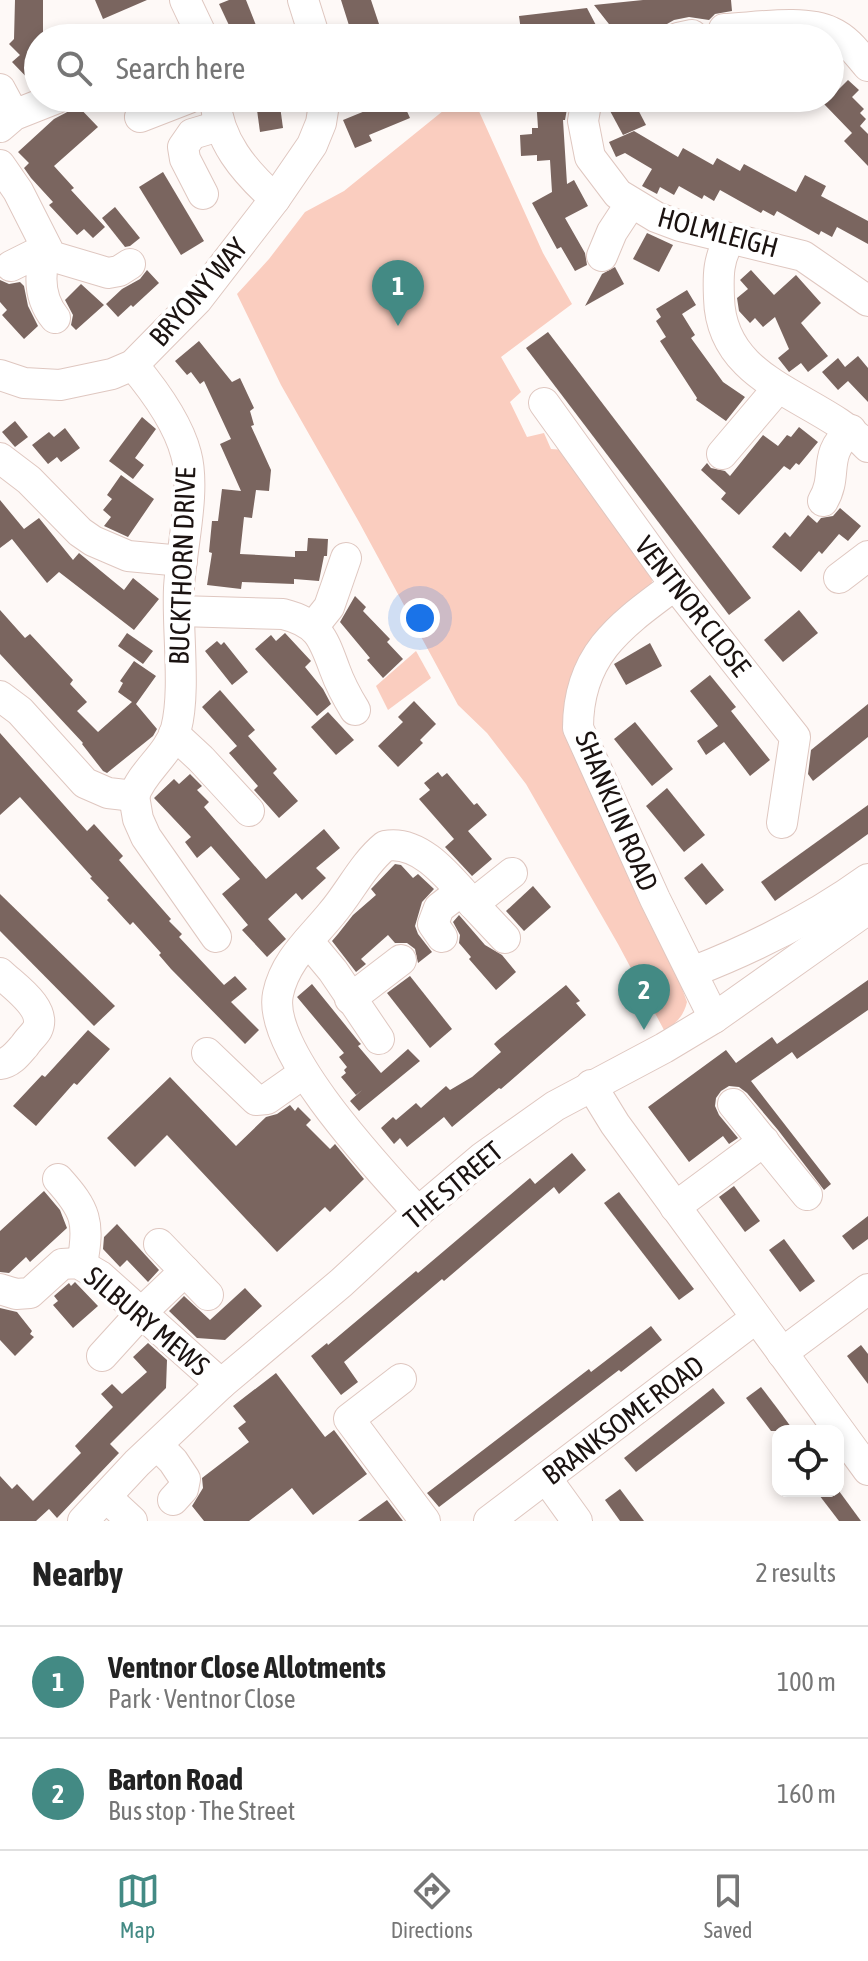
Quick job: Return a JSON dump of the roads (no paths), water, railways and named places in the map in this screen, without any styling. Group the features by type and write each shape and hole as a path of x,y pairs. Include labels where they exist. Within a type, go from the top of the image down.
{"street":[{"path":"185,0 196,24"},
{"path":"303,0 311,24"},
{"path":"844,43 860,56"},
{"path":"0,89 7,121 27,112"},
{"path":"140,117 153,112"},
{"path":"203,194 185,159 183,147 192,134 217,112 225,140 246,171 275,199"},
{"name":"BRYONY WAY","path":"0,375 24,383 60,385 112,374 133,365 197,300 275,199 312,145 323,112"},
{"name":"HOLMLEIGH","path":"585,112 583,121 590,157 609,185 631,203 680,226 803,256 868,301"},
{"path":"0,165 18,191 51,256"},
{"path":"602,256 612,232 631,203"},
{"path":"730,239 720,259 719,308 724,329 735,349 751,368 778,388 840,421 860,439"},
{"path":"11,266 35,254 108,273 130,264"},
{"path":"51,256 43,263 42,288 45,305 55,318"},
{"name":"BUCKTHORN DRIVE","path":"133,365 156,396 184,445 188,482 179,611 178,716 174,734 163,757 138,785 134,796"},
{"path":"722,454 778,388"},
{"name":"VENTNOR CLOSE","path":"544,403 675,585 795,737 782,823"},
{"path":"823,501 829,491 833,455 842,438 860,439"},
{"path":"0,458 29,480 80,532 93,541 128,556 182,561"},
{"path":"839,578 868,556"},
{"path":"313,627 329,607 346,558"},
{"name":"SHANKLIN ROAD","path":"675,585 614,633 600,649 587,673 578,711 578,728 613,809 714,1018"},
{"path":"179,611 283,614 299,618 322,636 342,688 355,710"},
{"path":"0,696 20,711 85,783 108,793 134,796 138,819 146,837 216,937"},
{"path":"174,734 249,811"},
{"path":"418,1212 365,1152 304,1073 284,1038 277,1014 277,998 287,970 385,846 402,844 440,869 505,938"},
{"path":"442,937 433,924 435,913 512,873"},
{"path":"692,972 727,959 783,931 868,879"},
{"name":"THE STREET","path":"83,1521 221,1384 501,1143 555,1106 714,1018 868,909"},
{"path":"308,941 333,971 379,1039"},
{"path":"350,999 401,960"},
{"path":"0,973 34,1006 39,1022 37,1030 13,1059 0,1064"},
{"path":"207,1053 256,1100 267,1099 304,1073"},
{"path":"591,1085 615,1124 868,1470"},
{"path":"733,1104 807,1195"},
{"path":"675,1207 764,1141"},
{"path":"58,1179 77,1201 85,1217 82,1264"},
{"path":"159,1244 208,1295"},
{"name":"SILBURY MEWS","path":"0,1289 23,1294 34,1290 62,1264 69,1261 82,1264 142,1312 221,1384"},
{"path":"102,1356 185,1271"},
{"path":"782,1353 868,1289"},
{"name":"BRANKSOME ROAD","path":"489,1521 756,1318"},
{"path":"401,1379 349,1419 425,1521"},
{"path":"157,1445 185,1479 183,1489 173,1500"},
{"path":"546,1478 577,1521"},
{"path":"106,1497 132,1521"}],"place":[{"name":"Ventnor Close Allotments","path":"398,326"},
{"name":"Barton Road","path":"644,1030"}]}
